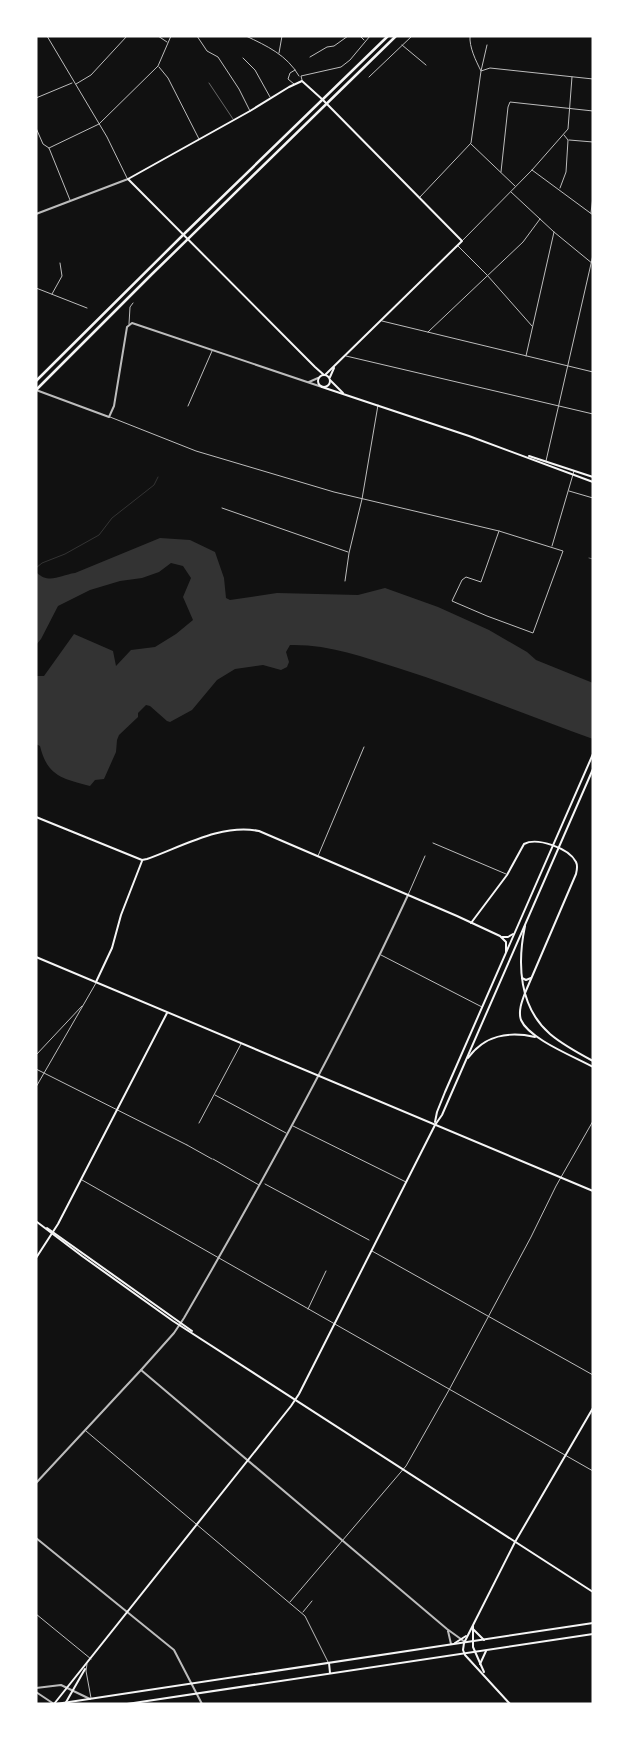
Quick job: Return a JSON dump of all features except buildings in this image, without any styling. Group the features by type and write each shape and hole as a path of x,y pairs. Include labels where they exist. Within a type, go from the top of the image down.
{"main road":[{"path":"36,381 388,36"},
{"path":"36,390 396,36"},
{"path":"318,378 325,375 346,356 462,241 302,81 128,179 315,367 325,375 330,379 337,388 347,395"},
{"path":"322,387 328,385 335,366"},
{"path":"315,367 318,371 318,384 322,387 546,463 593,477"},
{"path":"546,463 593,482"},
{"path":"435,1125 442,1099 593,754"},
{"path":"55,1704 296,1400 442,1114 593,769"},
{"path":"36,817 142,860 218,833 241,828 259,831 504,938 511,936 517,929"},
{"path":"471,922 506,875 520,848 528,842 541,842 559,849 572,857 577,866 574,881 531,978 520,1008 522,1020 529,1031 538,1038 593,1067"},
{"path":"96,982 112,948 121,915 142,860"},
{"path":"526,922 520,955 521,976 530,1007 539,1022 551,1035 564,1045 593,1061"},
{"path":"500,936 506,942 506,952"},
{"path":"36,957 593,1191"},
{"path":"521,976 526,980 531,978"},
{"path":"520,1008 523,1005 530,1007"},
{"path":"36,1258 53,1233 167,1012"},
{"path":"465,1062 477,1047 493,1038 508,1034 538,1038"},
{"path":"37,1221 180,1324 593,1592"},
{"path":"464,1653 469,1632 515,1542 593,1408"},
{"path":"475,1622 473,1629 474,1652 486,1676"},
{"path":"55,1704 465,1644 473,1641 593,1623"},
{"path":"473,1629 484,1640"},
{"path":"451,1645 461,1640 469,1632"},
{"path":"127,1704 593,1634"},
{"path":"465,1644 473,1646"},
{"path":"465,1644 469,1652"},
{"path":"469,1652 473,1646"},
{"path":"480,1664 487,1650"},
{"path":"464,1653 510,1704"},
{"path":"329,1663 330,1673"},
{"path":"66,1703 87,1664"}],"street":[{"path":"36,214 128,179 99,124 48,36"},
{"path":"75,85 91,75 127,36"},
{"path":"158,36 168,42"},
{"path":"49,148 99,124 158,66 171,36"},
{"path":"197,36 207,51 218,57 240,89 250,111"},
{"path":"246,36 279,54 295,69 302,81"},
{"path":"279,54 282,36"},
{"path":"310,57 327,47 334,46 348,36"},
{"path":"360,36 364,41"},
{"path":"302,81 301,76 341,67 350,60 370,36"},
{"path":"369,77 412,36"},
{"path":"470,36 476,62 481,71"},
{"path":"402,45 426,65"},
{"path":"420,198 471,143 481,71 487,45"},
{"path":"243,58 255,70 271,97"},
{"path":"158,66 168,78 199,140"},
{"path":"481,71 490,68 593,79"},
{"path":"294,84 288,76 295,69"},
{"path":"462,241 532,170 568,129 572,77"},
{"path":"36,98 74,82"},
{"path":"501,172 509,104 512,102 570,110 593,111"},
{"path":"36,128 43,144 49,148 70,200"},
{"path":"563,135 568,140 593,142"},
{"path":"559,190 566,172 568,140"},
{"path":"471,143 515,186"},
{"path":"532,170 592,214"},
{"path":"511,192 540,220 592,263"},
{"path":"592,214 593,197"},
{"path":"428,332 523,242 540,220"},
{"path":"526,357 554,232"},
{"path":"458,246 487,275 533,328"},
{"path":"546,463 593,255"},
{"path":"52,294 62,276 60,263"},
{"path":"36,288 87,308"},
{"path":"109,417 114,406 129,324 130,307 133,303"},
{"path":"382,321 593,372"},
{"path":"129,324 322,387"},
{"path":"188,406 212,351"},
{"path":"346,356 593,414"},
{"path":"306,382 313,382 318,378"},
{"path":"36,390 196,451 334,492 499,531 563,550 533,633 452,601 462,580 466,577 481,582 499,531"},
{"path":"345,581 349,553 362,499 378,406"},
{"path":"552,547 574,471"},
{"path":"568,490 593,498"},
{"path":"222,508 349,553"},
{"path":"318,856 364,747"},
{"path":"433,843 506,875"},
{"path":"36,1483 141,1370 180,1324 260,1185 319,1076 380,955 425,856"},
{"path":"380,955 482,1007"},
{"path":"36,1087 96,982"},
{"path":"36,1056 85,1004"},
{"path":"199,1123 241,1043"},
{"path":"36,1069 187,1145 260,1185"},
{"path":"214,1094 288,1134"},
{"path":"290,1602 403,1470 450,1390 593,1121"},
{"path":"292,1126 406,1182"},
{"path":"81,1180 593,1471"},
{"path":"265,1184 369,1240"},
{"path":"372,1251 593,1375"},
{"path":"307,1309 326,1271"},
{"path":"141,1370 465,1644"},
{"path":"85,1431 302,1612 308,1619 329,1663"},
{"path":"36,1538 174,1650 202,1704"},
{"path":"302,1612 312,1601"},
{"path":"36,1614 91,1659"},
{"path":"447,1629 451,1645"},
{"path":"87,1664 86,1671 91,1699"},
{"path":"36,1688 59,1684 91,1699"},
{"path":"36,1692 55,1704"}],"lane":[{"path":"208,83 234,120"},
{"path":"589,558 593,559"}],"shaded area":[{"path":"160,538 190,540 215,552 224,578 226,598 230,600 277,593 358,595 385,588 438,607 489,630 527,652 536,660 593,683 593,739 423,676 372,660 332,649 290,645 286,652 289,662 287,667 281,670 263,665 235,669 217,680 192,710 170,722 146,705 138,713 138,717 119,735 116,752 104,779 95,780 90,786 64,778 47,764 40,746 36,744 36,676 44,676 74,634 113,651 116,666 131,650 155,647 176,634 193,620 183,597 191,578 183,566 171,563 159,572 142,578 120,581 90,590 58,606 36,645 36,572 50,579 75,573"}],"waterway":[{"path":"36,568 42,563 65,554 99,535 112,518 154,485 158,477"}]}
